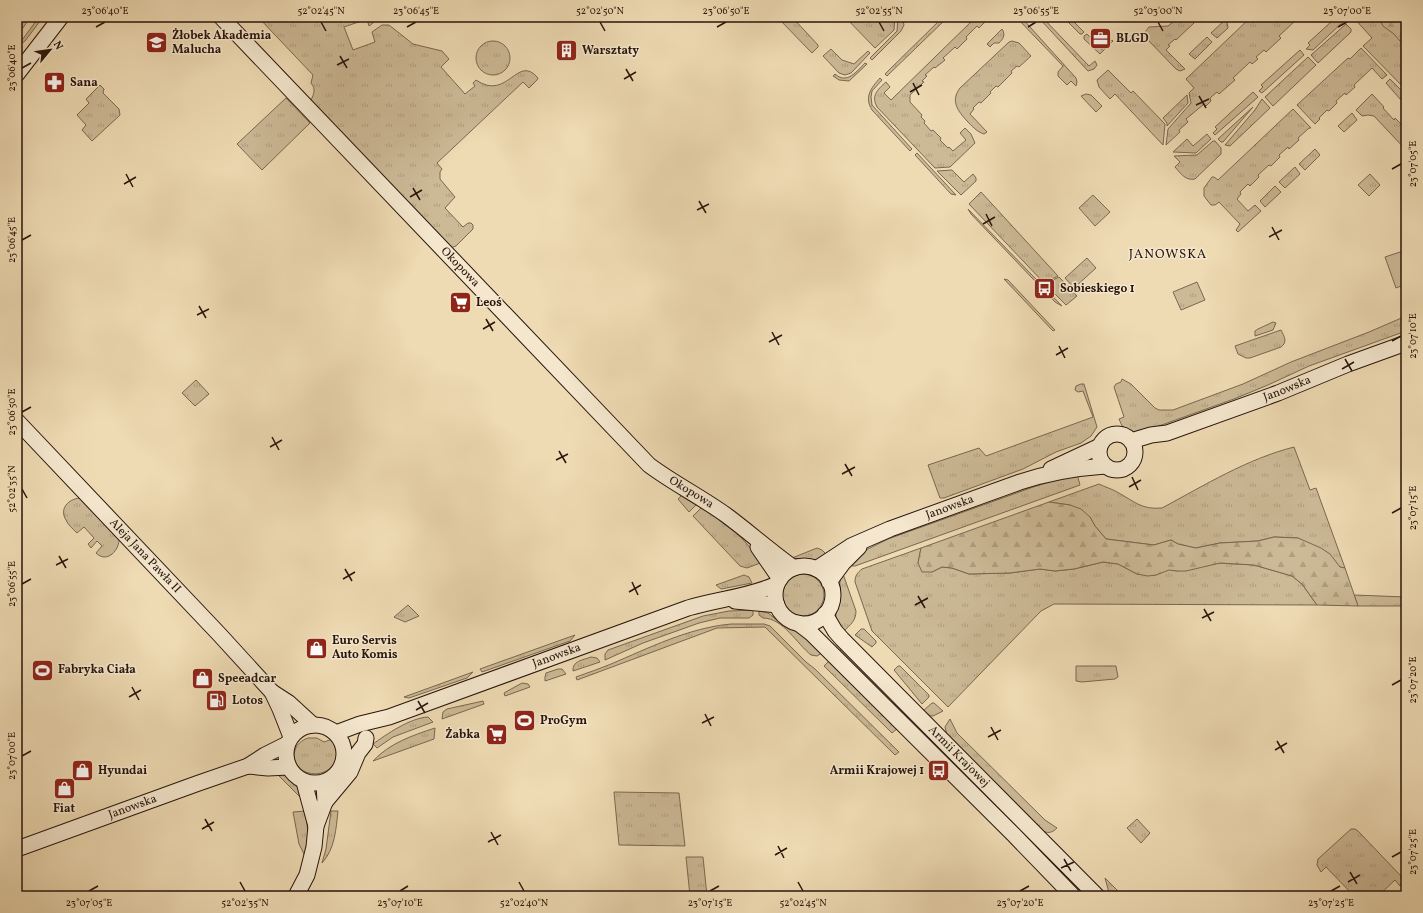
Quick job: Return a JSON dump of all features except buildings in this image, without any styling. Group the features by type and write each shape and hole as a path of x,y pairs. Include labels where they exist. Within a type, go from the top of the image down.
{"street":[{"path":"17,57 48,17"},
{"path":"17,74 61,17"},
{"name":"Okopowa","path":"221,17 649,465 662,475 725,514 794,568"},
{"name":"Janowska","path":"1133,445 1154,442 1167,433 1278,393 1348,364 1406,343"},
{"name":"Aleja Jana Pawła II","path":"17,421 272,692 288,703 313,725"},
{"path":"1116,434 1124,435 1133,445 1135,456 1133,462 1125,469 1115,471 1105,466 1099,457 1100,446 1107,437 1116,434"},
{"name":"Janowska","path":"816,569 851,546 890,529 1034,477 1100,446"},
{"name":"Janowska","path":"1034,477 1105,466"},
{"name":"Okopowa","path":"748,533 778,582"},
{"name":"Janowska","path":"830,582 843,563 866,540"},
{"path":"803,566 816,569 824,574 830,582 832,599 830,607 825,614 818,619 810,622 798,622 786,616 777,605 775,593 778,582 784,574 794,568 803,566"},
{"name":"Janowska","path":"336,733 360,724 390,717 688,608 707,602 726,600 766,590 778,582"},
{"name":"Janowska","path":"726,600 777,605"},
{"name":"Armii Krajowej","path":"825,614 830,624 842,639 1097,896"},
{"name":"Armii Krajowej","path":"798,622 905,726 1073,896"},
{"name":"Aleja Jana Pawła II","path":"272,692 280,710 289,741"},
{"name":"Janowska","path":"344,749 366,738 390,717"},
{"path":"313,725 321,725 336,733 341,740 344,749 343,763 340,770 330,780 324,783 314,784 304,782 298,778 288,767 285,755 289,741 300,728 313,725"},
{"path":"296,896 307,875 314,847 316,826 325,802 350,772 358,753 365,744 366,738"},
{"name":"Janowska","path":"17,849 248,766 289,741"},
{"name":"Janowska","path":"248,766 268,768 288,767"},
{"path":"304,782 316,826"},
{"path":"324,783 325,802"}],"green space":[{"path":"22,17 30,18 17,36 17,24"},
{"path":"39,17 43,17 25,41 17,47"},
{"path":"258,17 376,17 373,23 369,26 367,19 344,27 353,50 375,42 372,32 382,25 389,25 413,44 442,51 449,59 441,67 465,94 475,86 473,83 476,80 487,85 496,85 524,71 531,72 538,78 529,88 523,82 437,163 442,169 440,172 440,179 455,197 445,208 463,227 468,223 473,225 473,229 456,246 450,248 311,100 314,92 314,87 311,83 313,75"},
{"path":"777,17 792,17 818,45 818,47 812,53"},
{"path":"845,17 895,17 894,30 875,48"},
{"path":"898,17 902,17 904,25 901,31 872,60 870,58 897,31"},
{"path":"943,17 948,17 887,76 885,74"},
{"path":"976,17 990,17 979,28 977,26 957,49 955,47 943,58 945,60 925,75 927,76 922,81 924,82 910,95 910,102 922,115 921,117 925,121 924,123 931,131 933,130 941,138 940,140 948,148 949,147 953,151 966,140 960,133 965,128 971,134 975,143 950,167 935,168 877,107 875,103 875,96 886,82 890,87 884,93 891,100"},
{"path":"1016,17 1021,17 1076,78 1076,86 1071,81 1067,85 1058,76 1058,72 1063,66"},
{"path":"1038,17 1042,17 1089,66 1095,61 1097,65 1094,69 1088,71"},
{"path":"1069,17 1084,32 1082,34 1080,34 1067,21"},
{"path":"1179,17 1197,17 1193,21 1194,23 1176,40 1175,39 1168,45 1170,46 1166,50 1185,69 1180,71 1176,69 1145,37 1149,27 1168,26"},
{"path":"1251,17 1304,17 1299,22 1296,20 1279,36 1281,38 1266,52 1264,50 1256,57 1258,59 1252,64 1250,62 1233,78 1235,80 1219,94 1217,92 1210,98 1211,101 1206,106 1204,104 1186,119 1188,122 1166,145 1168,129 1191,103 1189,93 1194,88 1186,79"},
{"path":"1330,17 1340,17 1344,21 1313,50 1306,49 1310,45 1308,43 1332,21"},
{"path":"1353,17 1406,17 1406,90 1363,46 1372,38"},
{"path":"1378,17 1406,17 1406,48 1394,34 1383,26"},
{"path":"1225,20 1228,28 1217,38 1211,33"},
{"path":"1346,24 1351,29 1351,32 1318,63 1311,55"},
{"path":"1002,29 1004,37 1002,40 999,43 994,43 990,47 987,44"},
{"path":"1087,34 1102,50 1112,40 1113,41 1100,54 1084,39 1084,36"},
{"path":"1207,37 1212,42 1195,59 1189,54"},
{"path":"490,41 496,41 500,42 507,48 510,58 509,65 503,72 496,75 490,75 486,74 479,68 476,61 476,55 477,51 483,44"},
{"path":"1012,41 1019,43 1031,56 1019,67 1017,66 1011,71 1012,73 998,87 996,86 981,103 979,102 973,108 974,109 970,114 987,132 984,134 975,129 958,110 955,102 957,93 960,88 1009,42"},
{"path":"1361,48 1387,75 1382,79 1372,68 1354,85 1355,87 1336,101 1337,103 1329,111 1327,110 1315,124 1297,105"},
{"path":"831,49 842,60 854,64 868,51 870,53 851,73 845,75 839,73 823,56"},
{"path":"1300,50 1304,55 1262,93 1259,91 1263,87 1261,85"},
{"path":"1308,57 1316,65 1273,106 1265,97"},
{"path":"865,63 867,64 849,81 839,80 833,76 835,74 844,78 852,76"},
{"path":"1108,70 1131,93 1133,91 1165,124 1163,145 1115,94 1110,99 1099,87 1097,80"},
{"path":"880,78 882,80 872,91 872,105 912,149 910,151 872,110 869,101 871,89"},
{"path":"1390,79 1405,94 1400,99 1386,83"},
{"path":"100,85 104,89 103,93 119,109 120,115 92,141 82,130 86,125 77,115 89,103 86,99"},
{"path":"1253,92 1258,97 1215,135 1213,133 1217,129 1215,127"},
{"path":"1086,94 1091,95 1102,106 1096,112 1081,96"},
{"path":"1372,94 1394,120 1395,118 1406,129 1406,150 1374,116 1362,116 1356,110"},
{"path":"1187,95 1188,103 1167,126 1167,123 1163,118"},
{"path":"286,98 310,123 262,170 237,144"},
{"path":"1262,99 1270,108 1230,146 1225,145 1255,110"},
{"path":"1253,107 1223,142 1218,139"},
{"path":"1293,109 1311,128 1309,128 1298,138 1299,140 1289,149 1288,147 1279,155 1280,157 1271,166 1269,165 1258,175 1259,177 1250,186 1248,184 1240,192 1241,194 1237,199 1248,211 1255,205 1261,211 1238,232 1236,230 1240,224 1219,202 1215,205 1211,205 1204,196 1204,188 1212,177 1218,180"},
{"path":"1352,113 1357,120 1344,132 1338,126"},
{"path":"1207,134 1211,139 1196,153 1173,152 1187,139 1193,146"},
{"path":"1213,141 1215,141 1221,148 1221,154 1195,179 1186,178 1175,167 1180,162 1174,156 1197,155"},
{"path":"1315,149 1320,155 1305,170 1299,164"},
{"path":"917,153 956,195 951,194 915,155"},
{"path":"1295,167 1300,174 1285,188 1279,182"},
{"path":"952,170 964,182 973,174 976,178 976,181 961,195 937,171"},
{"path":"1370,174 1380,185 1369,196 1358,185"},
{"path":"1275,186 1281,192 1265,207 1260,201"},
{"path":"981,192 1058,276 1044,283 969,204"},
{"path":"1093,195 1110,212 1095,226 1079,208"},
{"path":"968,209 1062,306 1055,302 971,214"},
{"path":"1406,250 1406,284 1396,288 1385,257"},
{"path":"1087,258 1096,268 1074,288 1065,278"},
{"path":"1059,277 1077,296 1066,305 1045,284"},
{"path":"1004,279 1008,280 1055,330 1053,331"},
{"path":"1197,282 1205,300 1181,310 1173,292"},
{"path":"1406,316 1406,331 1309,366 1234,399 1145,431 1132,432 1126,430 1119,419 1124,417 1114,387 1116,384 1121,382 1122,379 1131,384 1155,408 1159,410 1173,410 1243,384 1291,362"},
{"path":"1273,322 1276,323 1273,330 1255,336 1255,331"},
{"path":"1281,330 1285,341 1281,347 1250,358 1246,358 1238,354 1235,346"},
{"path":"196,380 209,394 195,406 182,393"},
{"path":"1084,384 1097,427 1091,436 1081,443 1056,452 1023,469 944,498 940,498 928,465 979,448 986,456 1093,417 1083,391 1078,392 1075,390 1076,386"},
{"path":"1294,447 1310,490 1316,488 1345,568 1340,567 1298,538 1274,537 1258,541 1220,543 1196,548 1178,544 1171,540 1154,545 1106,539 1095,526 1090,517 1070,505 1049,502 1099,484 1115,491 1133,502 1148,508 1162,508 1210,482 1260,458"},
{"path":"1077,474 1080,485 855,566 852,566 849,563 862,552 888,539 1036,486"},
{"path":"682,495 696,504 689,512 678,499"},
{"path":"80,498 119,538 119,543 112,554 104,557 100,556 96,553 102,546 97,541 91,548 88,544 94,538 84,527 77,533 67,522 64,516 64,508 68,502"},
{"path":"1049,502 1070,505 1081,509 1090,517 1095,526 1106,539 1154,545 1171,540 1178,544 1196,548 1220,543 1258,541 1274,537 1298,538 1321,548 1330,554 1340,567 1345,568 1358,606 1317,605 1302,584 1292,576 1254,565 1220,563 1186,571 1169,570 1156,575 1148,576 1137,574 1118,564 1103,562 1074,569 1055,571 1040,569 1010,573 969,574 952,568 942,567 932,572 922,572 918,563 921,548"},
{"path":"702,507 738,534 763,562 747,568 740,566 693,516"},
{"path":"817,548 822,550 828,556 820,560 792,558"},
{"path":"921,548 918,563 932,572 942,567 952,568 969,574 1010,573 1040,569 1055,571 1074,569 1103,562 1118,564 1137,574 1156,575 1169,569 1177,571 1219,563 1254,565 1292,576 1302,584 1317,605 1054,604 1041,611 948,707 872,631 855,582 855,578 862,569"},
{"path":"842,571 856,611 854,620 844,631 837,622 836,618 840,599"},
{"path":"803,574 818,580 824,595 818,610 803,616 788,610 782,595 788,580"},
{"path":"744,575 749,577 752,583 721,589 716,585"},
{"path":"1354,595 1406,597 1406,606 1358,606"},
{"path":"408,605 419,616 405,622 394,617"},
{"path":"753,610 753,615 749,618 720,618 699,623 643,643 605,660 605,654 608,650 703,616 729,611"},
{"path":"759,611 768,613 787,628 801,633 822,653 817,656 811,655 789,632 777,622 763,618 759,615"},
{"path":"731,624 764,624 770,626 899,752 895,755 765,627 717,628 577,680 576,677 607,666 654,645 684,634 715,626"},
{"path":"861,629 864,629 876,641 872,647 855,635"},
{"path":"575,635 570,641 482,672 480,669"},
{"path":"843,648 910,715 906,719 838,652"},
{"path":"591,657 597,658 600,662 573,671 576,663"},
{"path":"830,660 898,728 892,733 824,666"},
{"path":"900,666 929,695 929,697 922,704 894,670"},
{"path":"1076,666 1116,666 1118,677 1115,679 1082,682 1076,681"},
{"path":"562,669 566,674 545,681 546,673"},
{"path":"473,672 467,678 409,698 404,697"},
{"path":"522,683 528,684 530,687 505,696 504,693"},
{"path":"483,701 484,704 442,719 443,712 447,709"},
{"path":"932,703 943,711 930,716 923,711"},
{"path":"428,717 433,722 393,737 377,748 373,744 406,723"},
{"path":"950,719 957,733 1045,820 1057,828 1054,831 1043,831 947,735 945,727"},
{"path":"435,728 434,739 373,761 386,749 409,737"},
{"path":"308,738 317,738 324,742 335,738 337,753 334,764 327,771 318,774 308,773 300,769 295,761 296,748 300,742"},
{"path":"940,746 1089,896 1081,896 937,749"},
{"path":"276,773 291,776 294,779 299,787 301,798"},
{"path":"614,792 679,793 685,846 619,845"},
{"path":"306,811 308,835 305,856 299,844 293,812"},
{"path":"331,811 338,811 335,832 330,852 322,863 326,849"},
{"path":"1137,819 1150,833 1141,843 1127,828"},
{"path":"1351,829 1358,831 1401,876 1402,882 1400,886 1395,880 1378,896 1354,896 1326,867 1321,872 1317,865 1318,859"},
{"path":"686,857 703,857 707,896 690,896"},
{"path":"1105,878 1123,896 1110,896"}],"place":[{"name":"BLGD","path":"1100,39"},
{"name":"Żłobek Akademia Malucha","path":"156,43"},
{"name":"Warsztaty","path":"567,51"},
{"name":"Sana","path":"55,83"},
{"name":"Sobieskiego 1","path":"1044,289"},
{"name":"Leoś","path":"460,303"},
{"name":"Euro Servis Auto Komis","path":"317,648"},
{"name":"Fabryka Ciała","path":"42,670"},
{"name":"Speeadcar","path":"202,679"},
{"name":"Lotos","path":"217,701"},
{"name":"ProGym","path":"524,721"},
{"name":"Żabka","path":"496,735"},
{"name":"Hyundai","path":"83,771"},
{"name":"Armii Krajowej 1","path":"939,771"},
{"name":"Fiat","path":"64,788"}],"district":[{"name":"JANOWSKA","path":"1168,255"}]}
